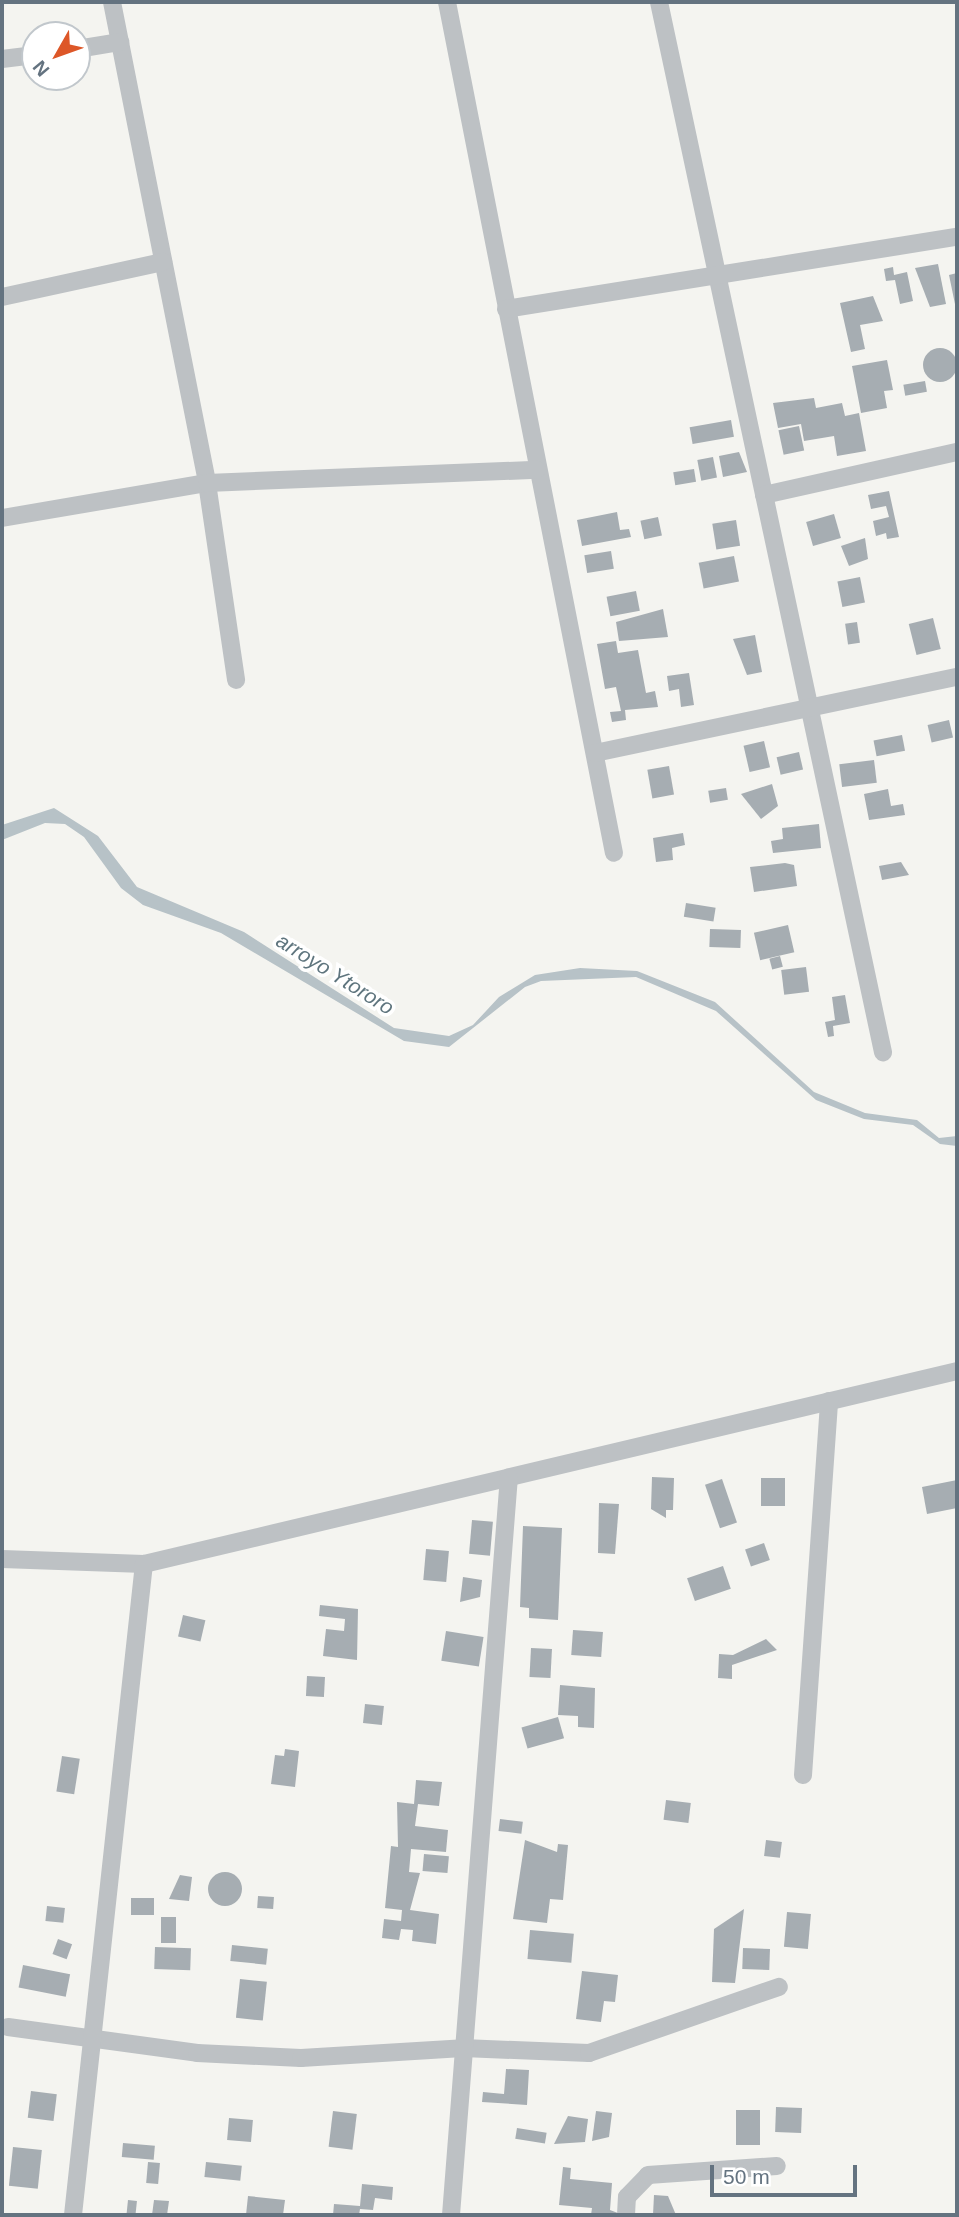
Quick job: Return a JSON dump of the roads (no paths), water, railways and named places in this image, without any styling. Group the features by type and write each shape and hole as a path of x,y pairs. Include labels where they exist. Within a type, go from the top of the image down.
{"street":[{"path":"112,2 207,483 236,680"},
{"path":"447,2 614,853"},
{"path":"659,2 883,1052"},
{"path":"91,47 120,43"},
{"path":"2,60 21,57"},
{"path":"506,309 957,237"},
{"path":"2,297 163,262"},
{"path":"764,495 957,452"},
{"path":"2,518 207,483 537,470"},
{"path":"595,753 957,677"},
{"path":"2,1559 144,1564 957,1371"},
{"path":"803,1775 829,1401"},
{"path":"451,2215 509,1477"},
{"path":"73,2215 89,2039 144,1564"},
{"path":"8,2027 89,2039 301,2058 463,2048 609,2050 779,1987"},
{"path":"626,2215 627,2197 648,2175 777,2166"}],"water label":[{"name":"arroyo Ytororo","path":"335,974"}]}
